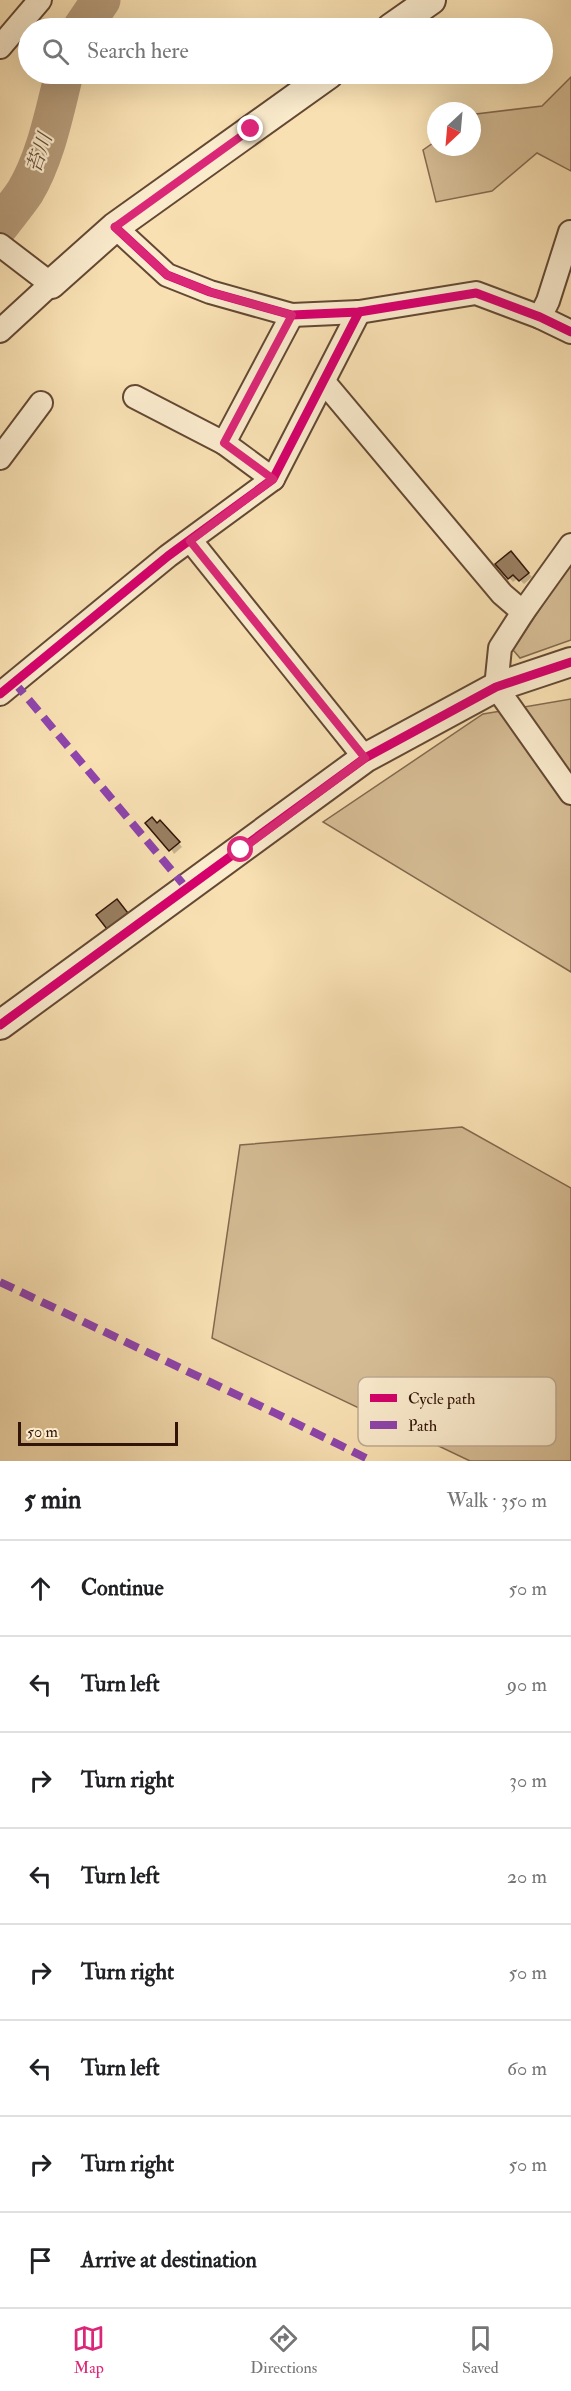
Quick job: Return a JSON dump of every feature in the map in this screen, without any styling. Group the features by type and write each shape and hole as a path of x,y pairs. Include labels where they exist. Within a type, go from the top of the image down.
{"street":[{"path":"23,11 40,0"},
{"path":"406,18 431,0"},
{"path":"0,47 18,19"},
{"path":"0,331 115,227 315,84"},
{"path":"115,227 167,275 210,292 292,315 359,312 476,293 540,317 571,332"},
{"path":"540,317 548,301 570,232"},
{"path":"3,247 51,284"},
{"path":"0,694 168,556 273,479 359,312"},
{"path":"224,443 292,315"},
{"path":"324,382 502,594 523,612"},
{"path":"135,397 224,443 273,479"},
{"path":"0,458 40,403"},
{"path":"190,541 365,758"},
{"path":"571,545 500,648 496,687 571,793"},
{"path":"0,1025 365,758 496,687 571,662"}],"shaded area":[{"path":"571,77 571,171 537,153 492,191 436,202 423,150 427,147 427,156 481,156 481,113 542,106"},
{"path":"568,566 571,568 571,640 520,658 513,650"},
{"path":"571,699 571,972 323,822 483,714"},
{"path":"462,1127 571,1188 571,1461 470,1461 439,1446 556,1446 556,1377 358,1377 358,1408 212,1338 240,1145"}],"building":[{"path":"511,551 529,573 519,581 513,575 508,579 495,564"},
{"path":"152,817 157,823 160,820 180,842 169,851 145,823"},
{"path":"117,899 128,913 107,929 96,915"}],"waterway":[{"name":"苔川","path":"89,18 101,0"},
{"name":"苔川","path":"0,225 25,192 39,164 62,84"}],"marked path":[{"path":"14,682 188,890"},
{"path":"0,1282 372,1461"}],"cycle path":[{"path":"115,227 167,275 210,292 292,315 359,312 476,293 540,317 571,332"},
{"path":"0,694 168,556 273,479 359,312"},
{"path":"0,1025 365,758 496,687 571,662"}],"route":[{"path":"241,850 365,758 190,541 273,479 224,443 292,315 210,292 167,275 115,227 251,129"}]}
